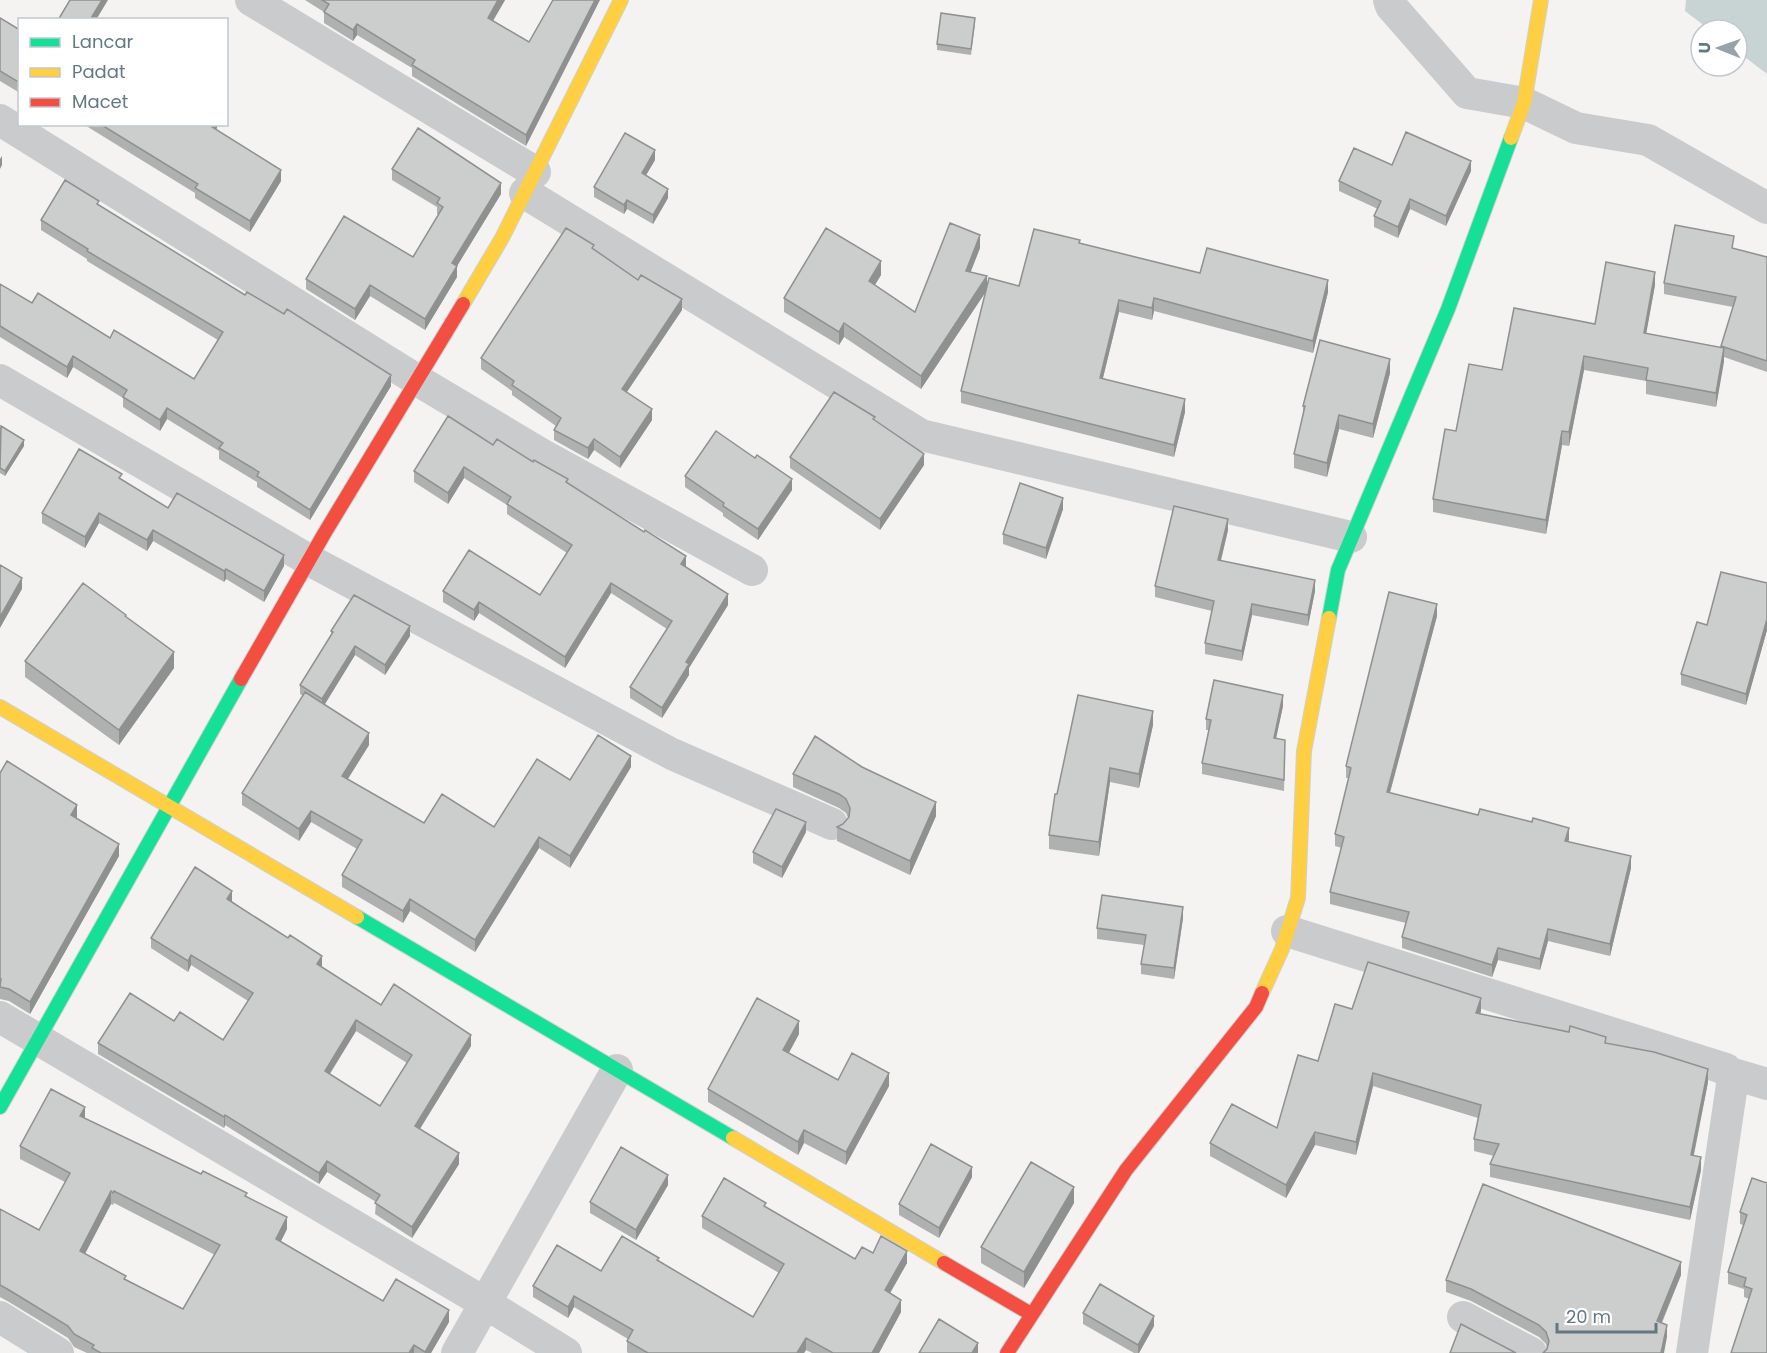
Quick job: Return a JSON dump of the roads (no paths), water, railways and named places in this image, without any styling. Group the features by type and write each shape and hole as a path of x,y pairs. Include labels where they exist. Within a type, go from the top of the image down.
{"street":[{"path":"251,0 921,435 1351,537"},
{"path":"0,1107 309,560 502,238 621,0"},
{"path":"1389,0 1391,6 1467,93 1524,103 1576,128 1648,140 1767,208"},
{"path":"1007,1353 1125,1170 1256,1007 1282,949 1298,898 1305,751 1338,570 1448,309 1524,103 1541,0"},
{"path":"0,120 417,380 541,454 752,570"},
{"path":"0,380 309,560 672,754 832,824"},
{"path":"0,707 1031,1314"},
{"path":"1287,931 1726,1070 1733,1078 1692,1353"},
{"path":"0,1017 566,1353"},
{"path":"457,1353 617,1070"},
{"path":"1727,1072 1767,1084"},
{"path":"0,1317 58,1353"},
{"path":"1463,1317 1531,1353"}]}
